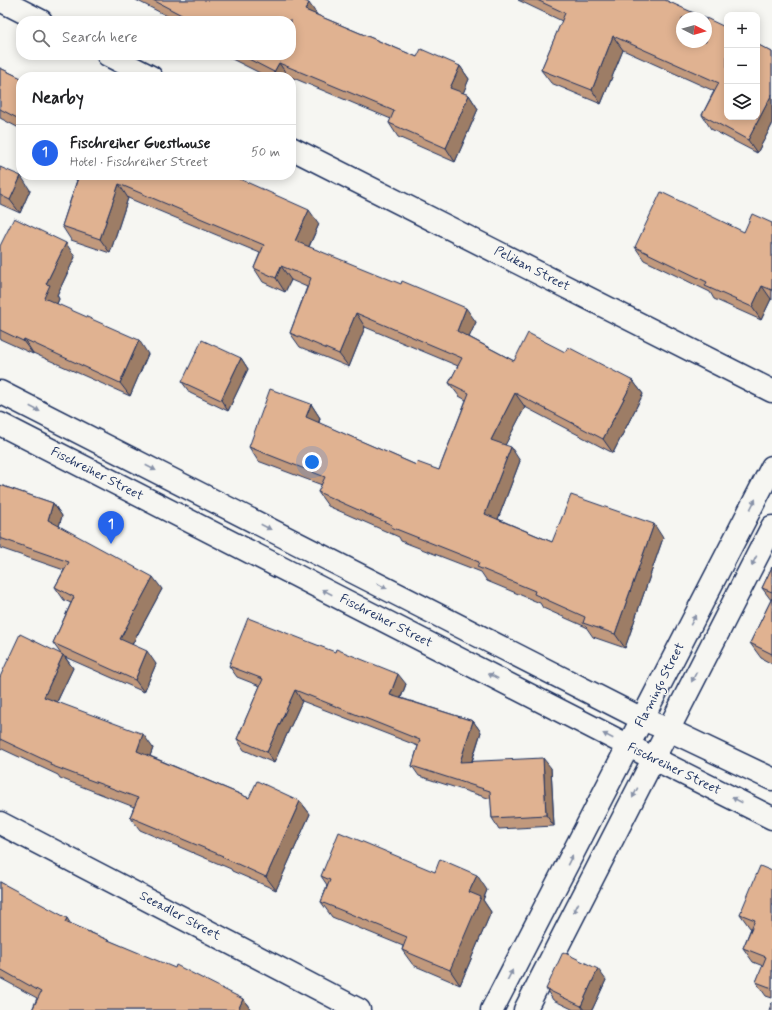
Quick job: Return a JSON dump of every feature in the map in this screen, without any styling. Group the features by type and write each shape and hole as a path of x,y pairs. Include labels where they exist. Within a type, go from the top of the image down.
{"street":[{"path":"0,0 31,16"},
{"path":"118,60 141,72"},
{"name":"Pelikan Street","path":"296,151 772,391"},
{"path":"0,392 642,719 668,729 772,779"},
{"name":"Fischreiher Street","path":"0,424 772,818"},
{"name":"Flamingo Street","path":"492,1010 772,466"},
{"name":"Flamingo Street","path":"525,1010 772,527"},
{"name":"Seeadler Street","path":"0,823 359,1010"}],"building":[{"path":"153,0 303,0 309,3 305,10 417,57 421,49 460,66 450,88 469,95 446,148 389,123 394,111 279,63 274,72 251,60 296,60 296,16 183,16"},
{"path":"537,0 665,0 692,12 676,12 676,48 712,48 712,21 724,27 724,120 758,120 748,140 702,115 719,83 613,36 592,90 541,70 565,13"},
{"path":"760,46 772,52 772,94 760,117"},
{"path":"0,68 16,76 16,117 0,109"},
{"path":"0,167 16,174 16,180 19,180 10,200 0,195"},
{"path":"77,180 242,180 309,210 295,241 401,284 402,281 466,308 457,331 514,361 528,333 565,352 568,347 633,381 603,439 515,393 491,440 511,447 485,514 552,542 571,495 654,524 615,634 583,623 585,617 534,594 535,591 477,567 479,562 391,527 392,525 318,492 325,477 249,447 270,389 311,404 306,417 416,465 417,462 439,470 469,393 449,383 462,358 356,313 339,354 290,333 311,278 281,266 276,278 254,268 264,245 119,184 100,239 62,226"},
{"path":"661,192 744,232 752,214 772,223 772,290 762,286 752,307 705,286 707,282 635,247"},
{"path":"14,218 66,243 46,284 50,285 44,298 139,340 120,383 24,339 23,341 0,330 0,246"},
{"path":"202,340 241,358 221,400 182,382"},
{"path":"0,485 53,503 48,520 153,577 120,639 147,651 135,680 53,643 74,597 55,587 69,562 0,538"},
{"path":"772,567 772,592 762,588"},
{"path":"772,598 772,654 750,643"},
{"path":"248,618 335,652 336,649 398,674 390,695 473,721 460,762 543,758 546,815 492,818 490,791 412,766 420,740 295,690 267,752 237,739 263,679 229,666"},
{"path":"20,634 63,655 44,697 143,734 137,751 249,798 257,781 300,801 266,877 222,857 223,856 130,817 138,798 50,765 51,763 0,739 0,677"},
{"path":"339,832 435,872 440,859 477,875 469,892 481,897 450,970 402,950 407,937 321,902 330,880 321,876"},
{"path":"760,866 772,871 772,988 756,982 766,957 743,948 755,920 740,914"},
{"path":"0,882 67,918 65,922 175,968 176,965 243,999 238,1010 32,1010 41,992 0,969"},
{"path":"563,952 598,969 581,1006 546,989"},
{"path":"772,1002 772,1010 769,1010"}],"place":[{"name":"Fischreiher Guesthouse","path":"111,544"}]}
